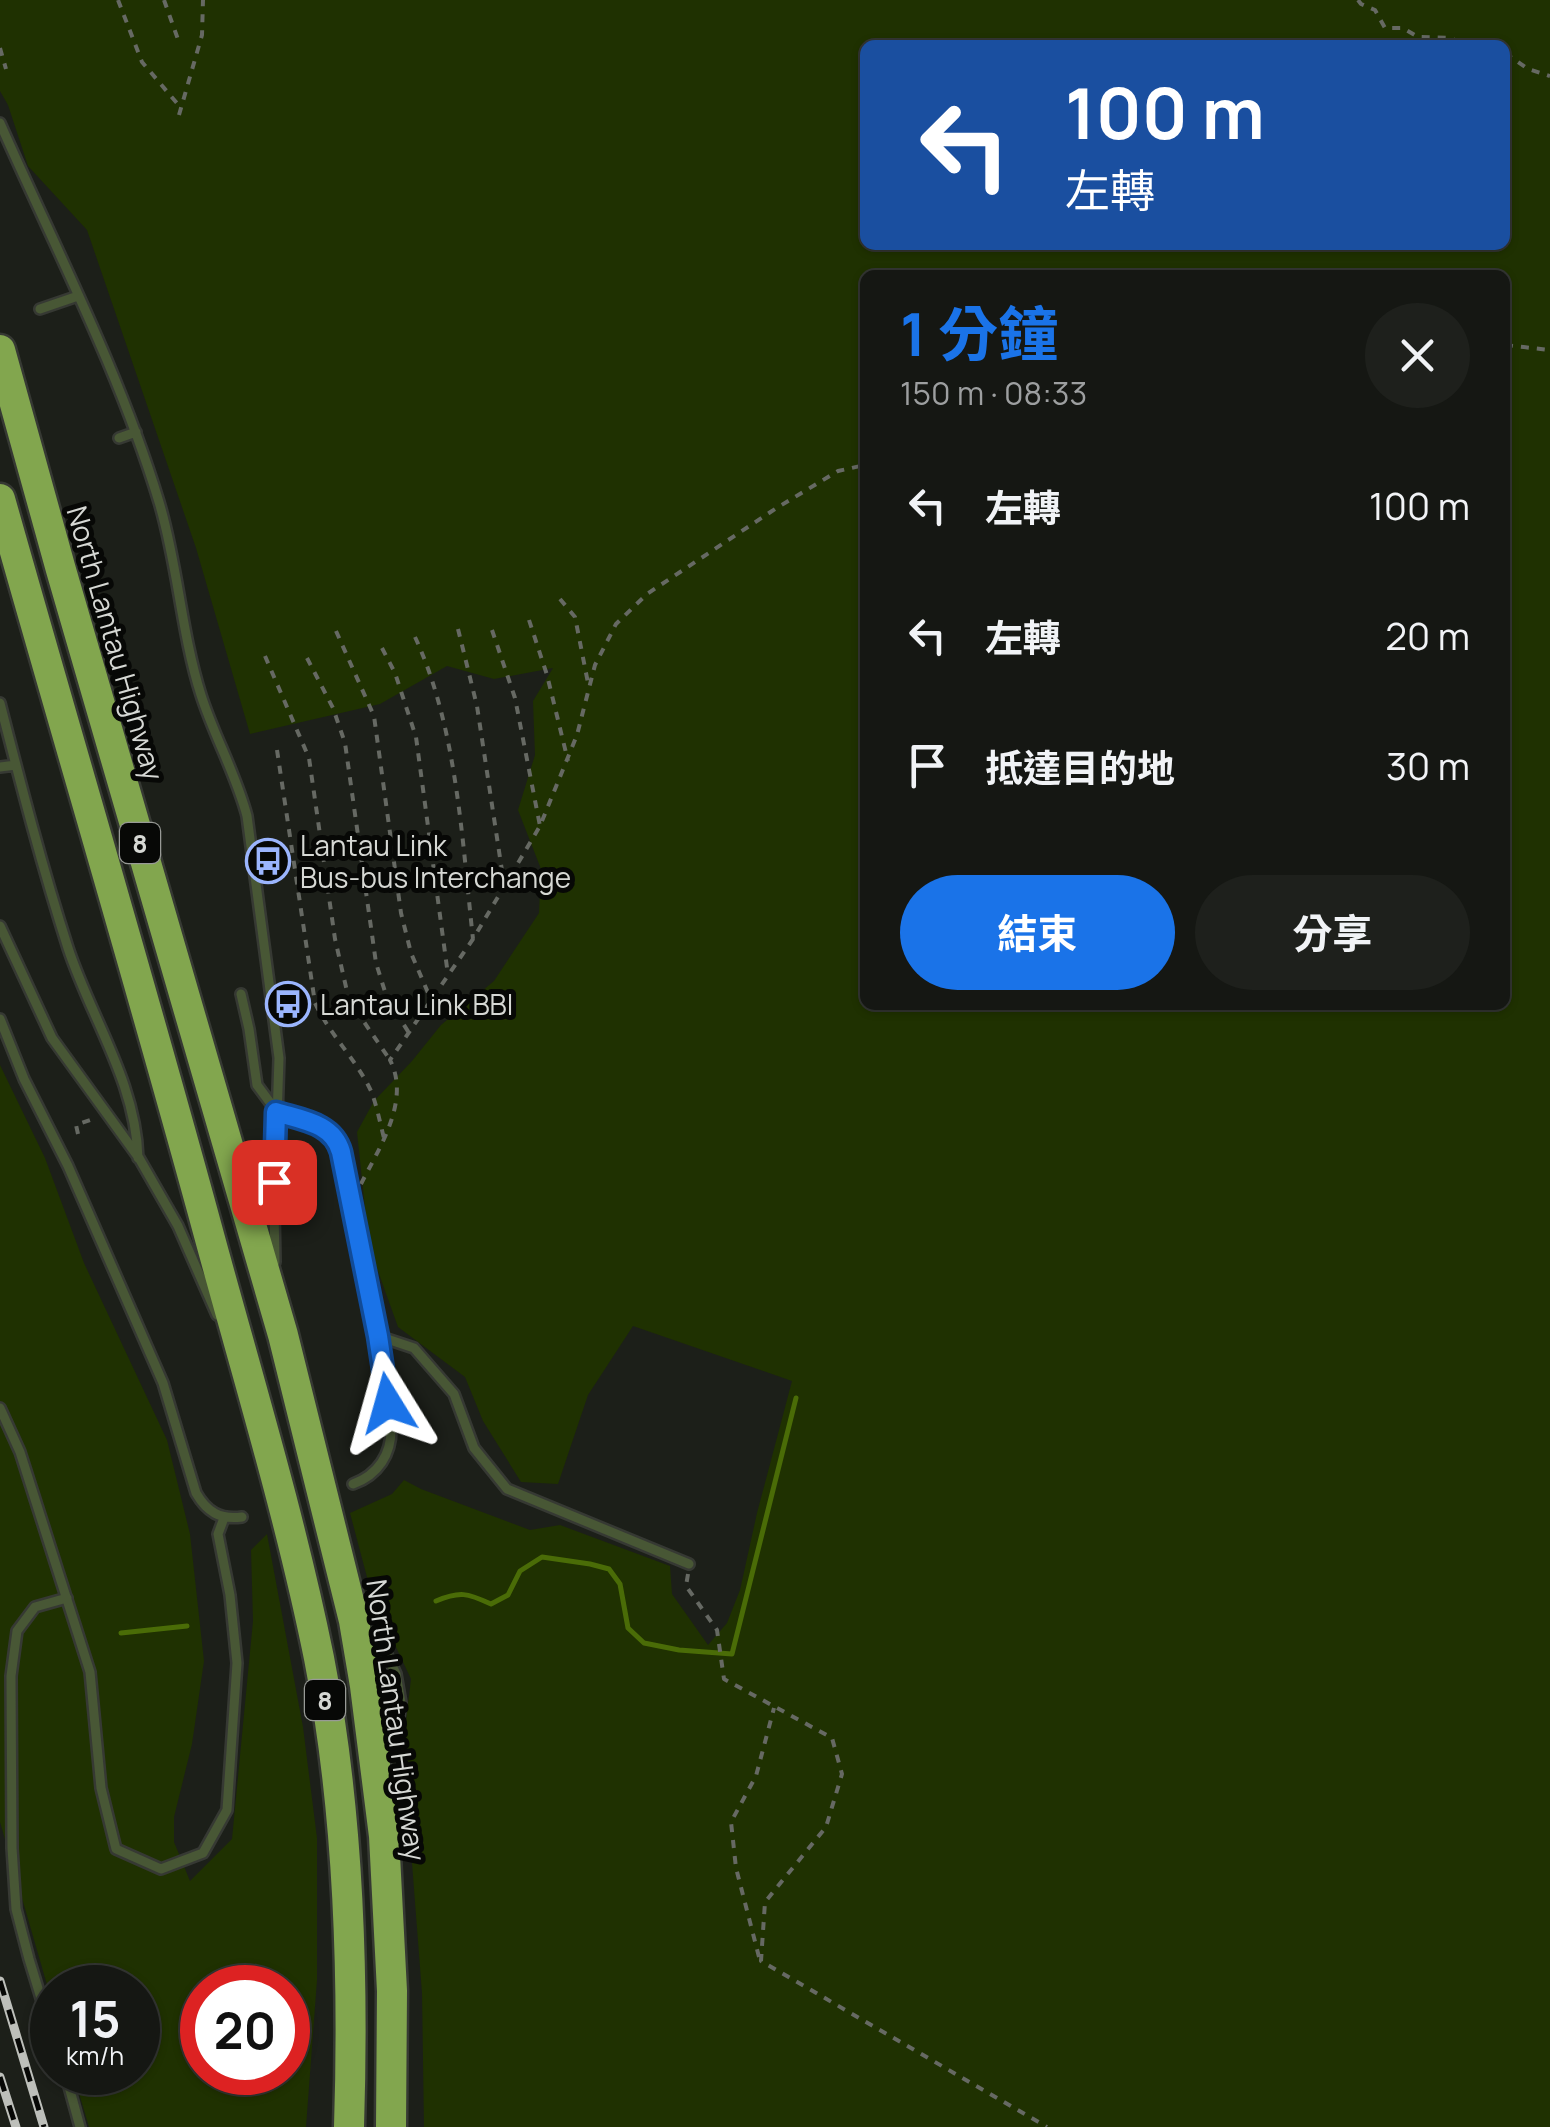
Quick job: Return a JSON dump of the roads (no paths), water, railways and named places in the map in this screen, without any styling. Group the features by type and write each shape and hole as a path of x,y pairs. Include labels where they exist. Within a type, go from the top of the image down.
{"highway":[{"name":"North Lantau Highway","path":"0,350 283,1335 354,1621 384,1836 389,1907 391,2120"},
{"name":"8","path":"0,498 185,1146 305,1595 319,1662 342,1831 350,1992 350,2127"}],"lane":[{"path":"0,123 136,432 160,505 200,691 247,816 278,1049 274,1209 275,1266 283,1335"},
{"path":"0,154 11,148"},
{"path":"40,309 78,296"},
{"path":"119,438 136,432"},
{"path":"0,703 69,950 132,1102 138,1158"},
{"path":"0,767 16,765"},
{"path":"0,926 52,1038 138,1158 178,1226 258,1414"},
{"path":"241,994 257,1085 276,1112 324,1128 335,1136 341,1152 378,1336 392,1439 382,1464 353,1484"},
{"path":"0,1019 162,1383 196,1493 203,1506 214,1514 242,1517"},
{"path":"378,1336 414,1348 454,1394 474,1448 507,1489 689,1564"},
{"path":"0,1408 20,1452 90,1672 101,1788 116,1848 161,1869 203,1852 226,1810 237,1663 218,1534 224,1518"},
{"path":"30,1965 16,1909 12,1848 12,1676 18,1631 35,1606 67,1598"},
{"path":"71,2095 80,2127"}],"waterway":[{"path":"436,1601 464,1595 491,1604 508,1595 520,1571 542,1557 590,1564 609,1569 620,1584 628,1628 644,1643 732,1654 796,1398"},
{"path":"121,1633 187,1626"}],"railway":[{"path":"0,1981 44,2127"},
{"path":"0,2077 16,2127"}],"place":[{"name":"Lantau Link Bus-bus Interchange","path":"268,861"},
{"name":"Lantau Link BBI","path":"288,1004"}]}
